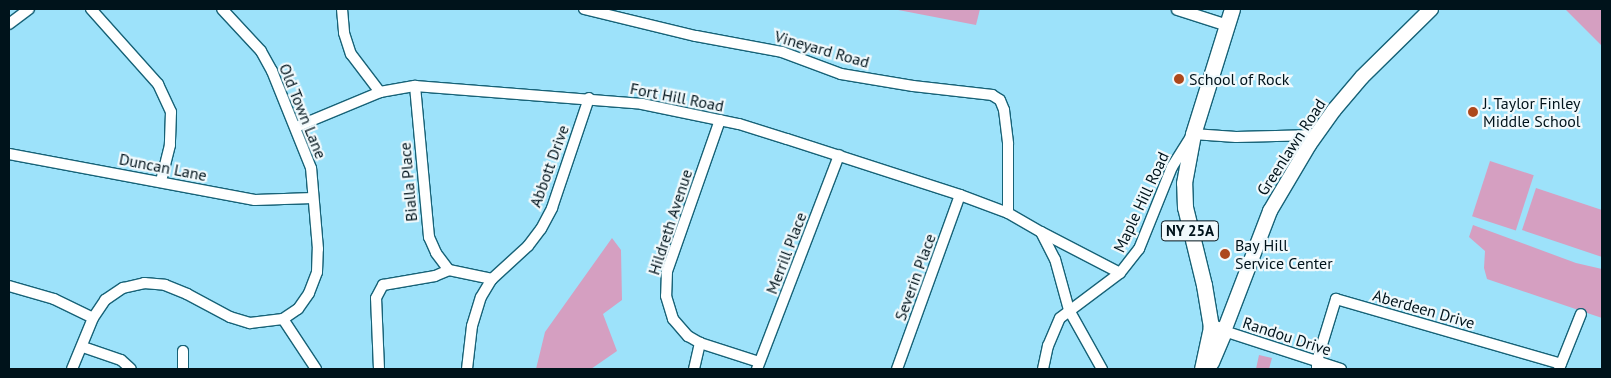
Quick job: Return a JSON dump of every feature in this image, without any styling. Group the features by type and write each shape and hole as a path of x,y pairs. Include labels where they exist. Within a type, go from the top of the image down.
{"main road":[{"name":"NY 25A","path":"1217,329 1185,207 1184,183 1192,134 1232,9"},
{"name":"Greenlawn Road","path":"1217,329 1270,211 1316,134 1362,77 1431,9"},
{"path":"1202,369 1217,329"},
{"path":"1208,369 1217,329"}],"street":[{"path":"9,24 29,9"},
{"path":"91,9 158,84 171,112 170,145 161,182"},
{"name":"Old Town Lane","path":"222,9 261,51 272,71 296,127 311,168 318,249 317,272 309,293 298,308 283,319"},
{"path":"342,9 344,33 351,54 380,92"},
{"name":"Vineyard Road","path":"584,9 696,36 782,52 841,74 913,86 992,95 1000,100 1004,110 1008,144 1008,213"},
{"path":"1177,9 1227,25"},
{"name":"Fort Hill Road","path":"296,127 380,92 415,86 588,98 642,104 720,120 839,155 960,195 1008,213 1120,273"},
{"name":"Bialla Place","path":"415,86 429,237 436,253 449,270"},
{"name":"Abbott Drive","path":"467,369 472,326 481,297 492,279 528,246 552,208 588,98"},
{"name":"Hildreth Avenue","path":"720,120 667,272 666,296 673,319 688,336 700,343 758,366"},
{"path":"1192,134 1236,137 1316,134"},
{"name":"Maple Hill Road","path":"1043,369 1055,326 1069,310 1120,273 1139,249 1172,167 1192,134"},
{"name":"Duncan Lane","path":"9,154 256,200 313,198"},
{"name":"Merrill Place","path":"758,366 839,155"},
{"name":"Severin Place","path":"897,369 960,195"},
{"path":"1041,232 1055,259 1069,310 1102,369"},
{"path":"379,369 376,298 383,285 435,276 449,270 492,279"},
{"path":"72,369 93,318 105,300 123,288 144,282 165,284 230,318 250,323 283,319 316,369"},
{"path":"9,286 54,299 93,318"},
{"name":"Aberdeen Drive","path":"1317,365 1336,299 1560,367"},
{"path":"1560,367 1581,314"},
{"name":"Randou Drive","path":"1217,329 1317,365 1341,369"},
{"path":"694,369 700,343"},
{"path":"83,346 121,360 131,369"},
{"path":"183,351 183,369"}],"shaded area":[{"path":"893,9 980,9 976,25"},
{"path":"1565,9 1602,9 1602,46"},
{"path":"1490,161 1534,175 1516,230 1472,216"},
{"path":"1536,188 1602,210 1602,257 1522,230"},
{"path":"1473,225 1576,263 1602,269 1602,318 1487,279 1484,268 1485,251 1469,237"},
{"path":"612,238 621,250 622,300 603,314 617,351 591,369 536,369 545,332"},
{"path":"1259,355 1272,358 1269,369 1256,369"}],"place":[{"name":"School of Rock","path":"1179,79"},
{"name":"J. Taylor Finley Middle School","path":"1473,112"},
{"name":"Bay Hill Service Center","path":"1225,254"}]}
